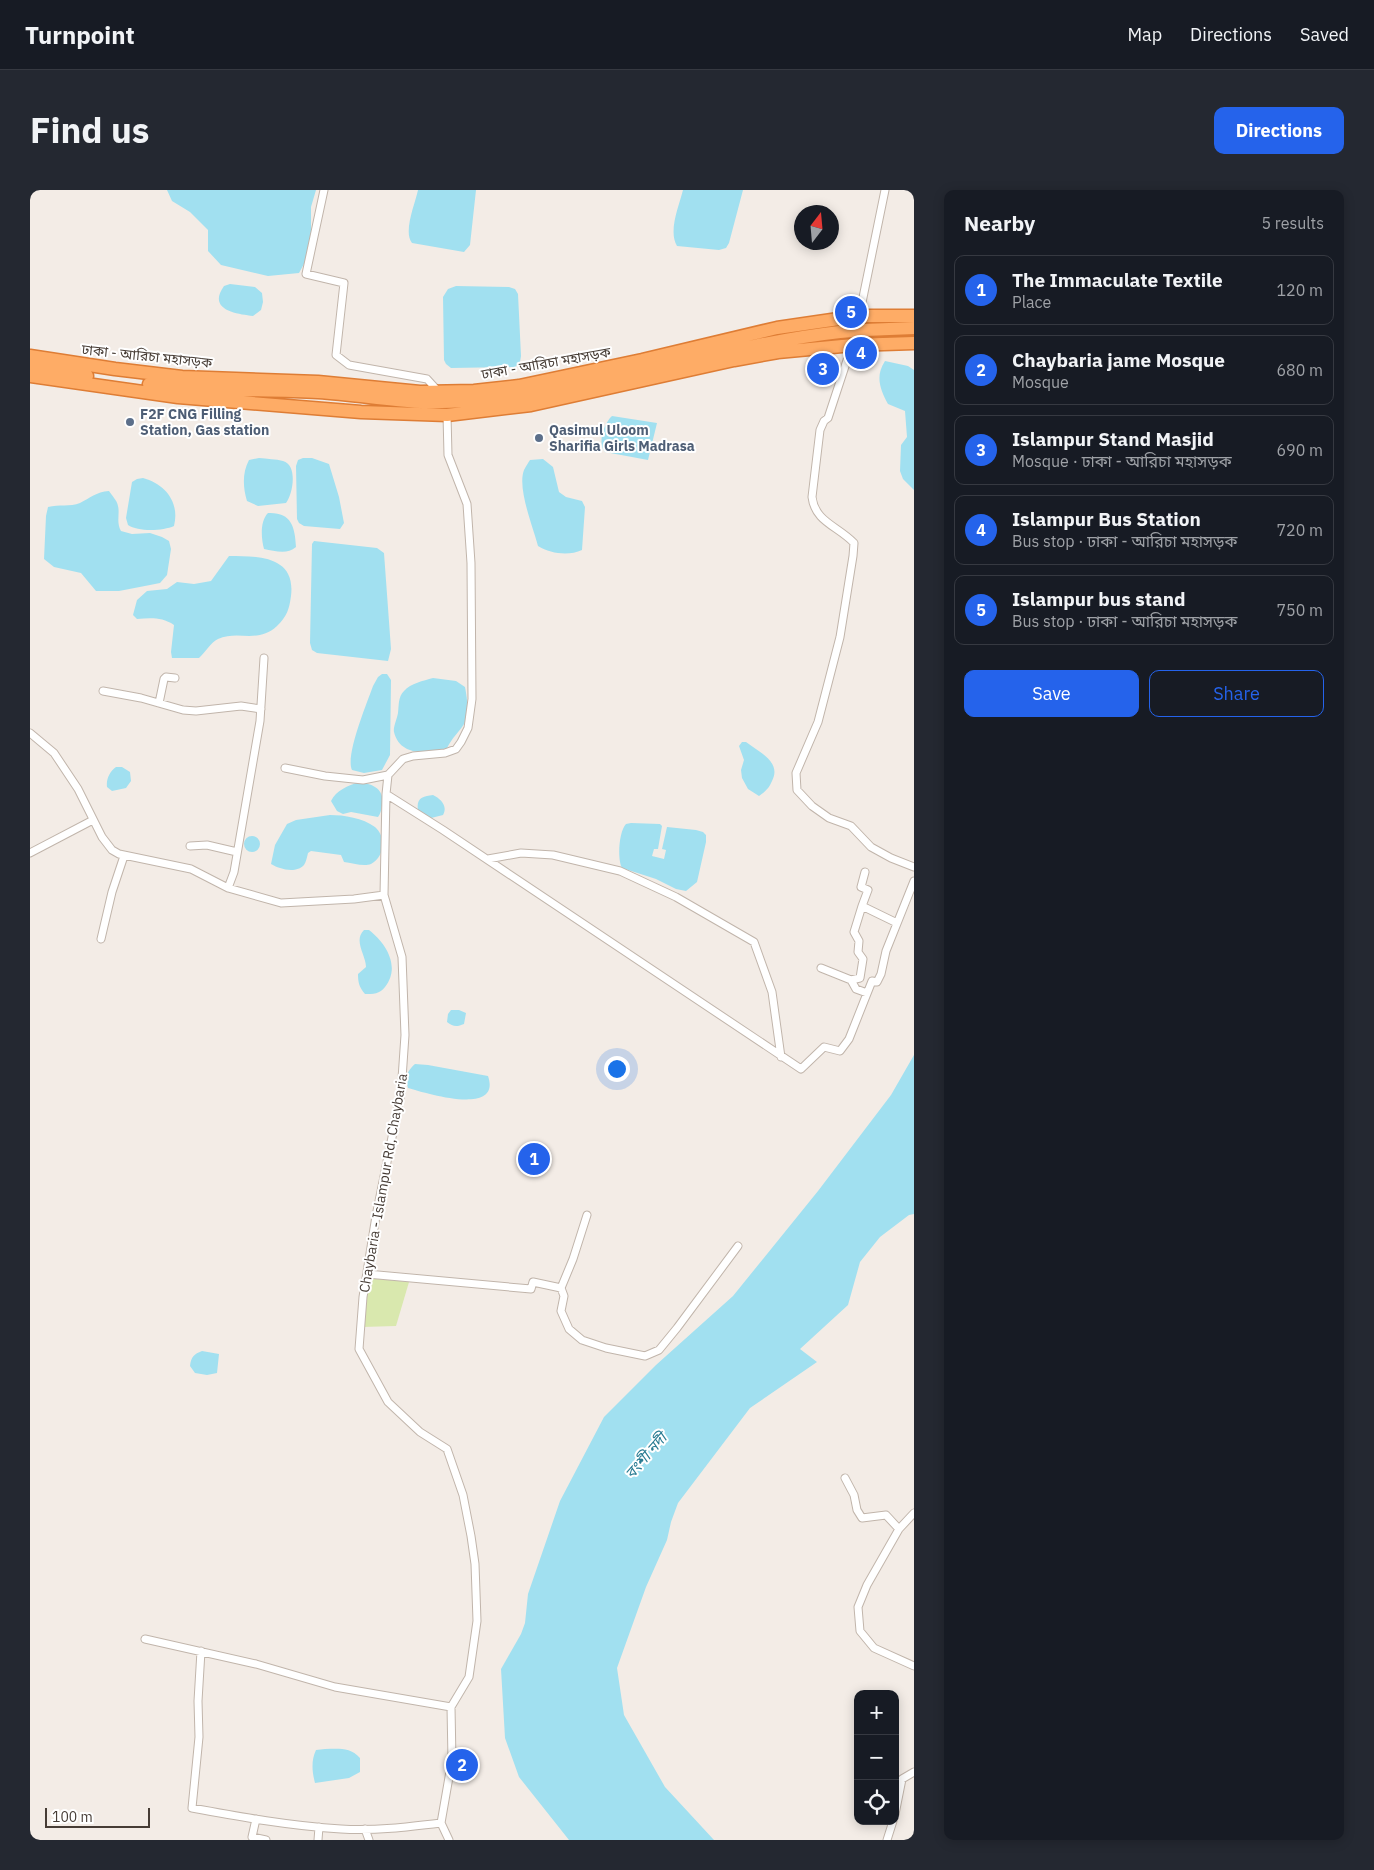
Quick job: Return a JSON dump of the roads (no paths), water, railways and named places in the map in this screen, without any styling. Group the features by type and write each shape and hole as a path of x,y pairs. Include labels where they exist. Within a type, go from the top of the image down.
{"highway":[{"name":"ঢাকা - আরিচা মহাসড়ক","path":"386,394 474,391 519,386 642,360 777,328 859,316 914,316"},
{"path":"30,366 162,386 204,389 318,387 386,394 420,402 464,402 521,395 609,379 802,336 914,328"},
{"path":"30,376 178,396 361,412 447,415 531,405 778,352 852,345 914,343"},
{"name":"ঢাকা - আরিচা মহাসড়ক","path":"30,356 115,370 318,387"}],"street":[{"path":"324,190 306,274 344,284 336,356 349,365 427,379 440,392"},
{"path":"885,190 852,345 828,418 824,421 820,430 812,497 813,508 827,522 854,543 854,556 840,637 818,722 796,773 797,790 812,806 823,814 851,826 871,847 891,858 914,867"},
{"path":"285,768 342,779 363,780 388,775 403,759 413,756 445,753 456,749 468,728 472,699 471,563 467,504 448,456 447,415"},
{"path":"228,888 234,872 261,709 264,658"},
{"path":"159,703 164,679 166,677 175,678"},
{"path":"103,691 187,710 241,706 261,709"},
{"path":"30,733 54,753 78,790 102,837 112,850 124,856 191,869 228,888 281,902 354,899 384,895"},
{"name":"Chaybaria - Islampur Rd, Chaybaria","path":"388,775 384,895 402,957 405,1035 401,1093 376,1216 363,1298 359,1349 388,1402 420,1432 446,1449 465,1503 475,1564 477,1621 469,1677 451,1707"},
{"path":"386,794 488,859 801,1069 824,1047 840,1051 849,1039 872,981 877,982 886,951 914,881"},
{"path":"30,853 93,820"},
{"path":"190,846 206,845 237,852"},
{"path":"488,859 521,854 553,855 620,871 676,897 754,942 772,992 781,1057"},
{"path":"101,938 112,892 124,856"},
{"path":"821,968 851,980 860,978 863,959 858,952 860,941 854,932 868,890 861,887 865,872"},
{"path":"862,906 897,923"},
{"path":"851,980 856,989 867,993"},
{"path":"587,1214 573,1259 561,1288 564,1296 561,1311 569,1329 582,1340 606,1348 646,1356 659,1350 738,1246"},
{"path":"367,1274 531,1289 532,1282 561,1288"},
{"path":"845,1478 862,1518 886,1515 899,1529"},
{"path":"914,1513 899,1529 867,1585 858,1607 860,1630 874,1648 914,1666"},
{"path":"145,1639 256,1664 335,1688 451,1707 452,1760 441,1823 449,1840"},
{"path":"201,1651 198,1701 199,1737 192,1808 256,1819 342,1829 392,1829 441,1823"},
{"path":"899,1794 902,1779 914,1772"},
{"path":"256,1819 252,1837 266,1840"},
{"path":"887,1840 892,1825"},
{"path":"318,1840 319,1827"},
{"path":"365,1829 369,1840"}],"water":[{"path":"167,190 316,190 311,207 311,232 305,262 299,273 268,276 221,265 208,251 208,230 190,212 172,201"},
{"path":"418,190 476,190 470,245 464,252 412,243 409,225"},
{"path":"683,190 743,190 726,248 719,250 677,246 674,226"},
{"path":"230,284 255,287 262,293 263,302 261,310 253,316 232,312 221,306 219,301 220,294 224,286"},
{"path":"456,286 509,287 515,289 518,294 521,356 520,362 515,367 451,368 446,364 444,360 443,297 448,289"},
{"path":"885,361 908,366 914,370 914,490 903,479 900,471 901,445 907,437 905,411 888,404 881,388 879,377"},
{"path":"612,416 657,423 648,460 605,452 602,444 602,434 606,423"},
{"path":"259,458 283,461 291,468 292,487 286,503 258,506 247,501 244,486 245,470 249,460"},
{"path":"312,458 329,464 339,497 344,523 340,529 304,526 299,523 297,519 296,466 298,460"},
{"path":"543,459 553,467 559,492 566,497 582,501 585,507 582,550 577,552 560,553 538,546 524,497 522,478 530,460"},
{"path":"143,478 158,485 169,495 175,509 174,526 151,530 138,529 128,525 126,518 132,482"},
{"path":"109,491 116,500 121,531 132,534 150,533 169,541 171,549 167,575 160,583 119,591 96,591 81,573 54,567 44,559 48,507 80,503 97,494"},
{"path":"268,513 276,513 287,518 293,527 296,547 285,552 264,549 262,530 265,516"},
{"path":"314,541 377,548 384,553 391,649 388,661 317,653 312,650 310,643 312,544"},
{"path":"229,556 263,558 273,561 288,573 291,583 291,596 285,616 277,626 263,634 225,637 215,640 199,658 172,658 174,625 161,619 137,619 133,615 137,600 147,591 167,589 177,582 194,584 211,581"},
{"path":"382,674 387,674 391,680 390,755 382,770 364,773 352,770 351,753 373,686"},
{"path":"433,678 456,681 465,687 468,706 467,716 462,727 447,748 432,752 416,752 402,746 394,732 400,698 402,693 410,686"},
{"path":"742,742 746,742 768,758 774,768 771,783 759,796 748,789 742,778 741,770 744,760 739,746"},
{"path":"116,767 122,767 130,772 131,781 126,788 112,791 107,787 107,781 110,773"},
{"path":"359,782 369,784 380,791 382,800 381,811 378,817 351,812 343,814 337,811 331,801 339,791"},
{"path":"433,795 441,801 445,809 443,815 431,818 418,810 418,803 421,798"},
{"path":"330,815 365,821 379,831 382,846 376,861 368,865 344,862 341,855 311,851 308,853 306,861 301,868 283,869 271,864 275,845 287,824 296,820"},
{"path":"626,824 660,824 662,826 658,849 654,849 652,856 664,859 666,850 662,849 667,827 703,832 706,835 706,842 697,882 686,891 622,868 619,852 620,839"},
{"path":"252,836 258,838 260,844 258,850 252,852 246,850 244,844 246,838"},
{"path":"364,930 369,930 386,948 391,964 390,979 383,989 374,994 365,994 358,980 358,974 366,967 360,943 361,934"},
{"path":"451,1010 459,1010 466,1013 464,1024 455,1026 447,1022 448,1014"},
{"name":"বংশী নদী","path":"914,1055 914,1214 909,1215 880,1237 860,1262 848,1305 800,1349 817,1362 750,1408 678,1503 667,1540 646,1587 617,1668 624,1715 665,1787 714,1840 569,1840 519,1777 505,1738 501,1669 521,1634 525,1623 528,1594 560,1501 604,1417 656,1365 733,1296 818,1191 891,1095"},
{"path":"415,1064 488,1076 489,1088 484,1096 473,1099 460,1099 408,1088 407,1074"},
{"path":"202,1351 219,1354 217,1373 207,1375 195,1373 190,1366 193,1356"},
{"path":"344,1749 356,1754 360,1758 360,1772 349,1778 315,1783 312,1766 314,1754 316,1750"}],"place":[{"name":"Islampur bus stand","path":"851,312"},
{"name":"Islampur Bus Station","path":"861,353"},
{"name":"Islampur Stand Masjid","path":"823,369"},
{"name":"F2F CNG Filling Station, Gas station","path":"130,422"},
{"name":"Qasimul Uloom Sharifia Girls Madrasa","path":"539,438"},
{"name":"The Immaculate Textile","path":"534,1159"},
{"name":"Chaybaria jame Mosque","path":"462,1765"}]}
